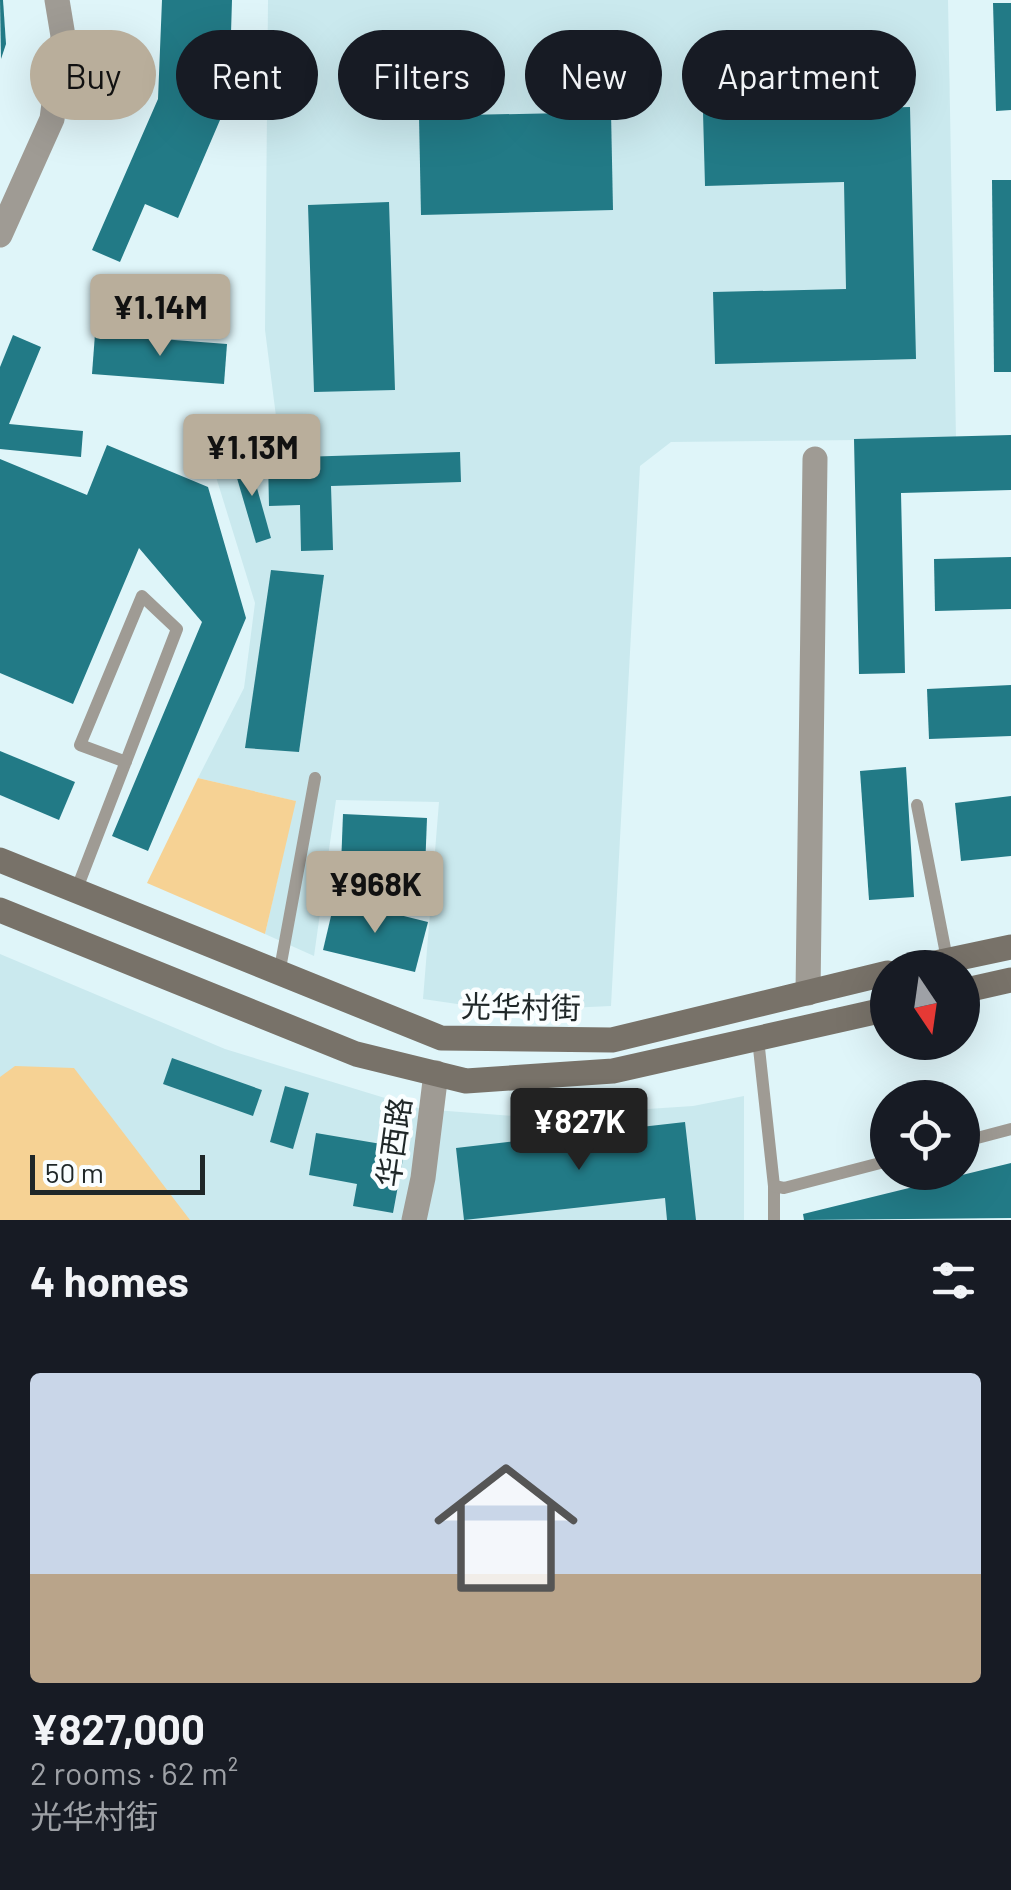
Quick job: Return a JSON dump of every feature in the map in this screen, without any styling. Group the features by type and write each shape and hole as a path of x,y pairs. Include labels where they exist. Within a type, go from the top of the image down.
{"main road":[{"name":"光华村街","path":"0,860 442,1038 612,1040 870,978"},
{"path":"0,910 356,1054 466,1081 613,1070 870,1013"},
{"path":"980,953 1011,947"},
{"path":"980,987 1011,980"}],"street":[{"path":"0,235 52,119 63,36 58,0"},
{"path":"808,993 815,459"},
{"name":"华西路","path":"414,1220 424,1178 436,1073"}],"lane":[{"path":"76,892 126,762 177,629 142,596 80,746 126,762"},
{"path":"279,974 314,778"},
{"path":"917,805 945,950"},
{"path":"758,1039 774,1220"},
{"path":"980,1138 1011,1130"},
{"path":"774,1186 784,1188 870,1166"}],"shaded area":[{"path":"268,0 948,0 956,439 671,442 640,466 611,1006 505,1011 423,999 439,802 336,800 314,956 265,934 295,801 198,778 244,688 255,603 208,451 278,432 265,330 267,120 318,120 318,30 268,30"},
{"path":"198,778 296,801 265,934 147,883"},
{"path":"0,954 225,1049 421,1109 527,1117 693,1106 744,1096 744,1220 0,1220"},
{"path":"15,1066 74,1068 190,1220 0,1220 0,1077"}],"building":[{"path":"0,0 6,44 1,59"},
{"path":"162,0 232,0 231,30 176,30 176,120 220,120 178,218 145,204 120,262 92,250 149,120 156,120"},
{"path":"993,3 1011,3 1011,110 996,111"},
{"path":"505,114 525,114 525,120 611,120 613,210 421,215 419,120 505,120"},
{"path":"703,120 910,120 916,359 715,364 713,292 846,289 844,182 705,186"},
{"path":"992,180 1011,180 1011,372 994,372"},
{"path":"389,202 395,390 314,392 308,205"},
{"path":"95,334 227,344 224,384 92,374"},
{"path":"13,335 41,347 9,424 83,431 81,457 0,449 0,367"},
{"path":"1011,435 1011,490 901,493 905,673 859,674 854,439"},
{"path":"107,445 208,487 246,618 148,851 112,836 202,622 139,548 73,704 0,673 0,459 87,495"},
{"path":"460,452 461,482 331,486 333,550 301,551 300,505 269,506 268,458"},
{"path":"248,456 271,538 256,543 232,461"},
{"path":"1011,557 1011,609 935,611 934,559"},
{"path":"271,570 324,575 299,752 245,748"},
{"path":"1011,685 1011,736 929,739 927,689"},
{"path":"0,751 75,782 59,820 0,795"},
{"path":"906,767 914,897 869,900 860,771"},
{"path":"1011,796 1011,856 961,861 955,803"},
{"path":"343,814 427,818 425,870 341,866"},
{"path":"335,899 428,922 415,972 323,950"},
{"path":"172,1058 262,1090 253,1116 163,1084"},
{"path":"285,1086 309,1093 293,1149 270,1142"},
{"path":"685,1122 696,1220 667,1220 665,1198 464,1220 456,1148"},
{"path":"316,1133 405,1148 393,1213 353,1206 357,1184 309,1175"},
{"path":"1011,1163 1011,1218 804,1220 803,1214 901,1190 980,1190 980,1171"}]}
